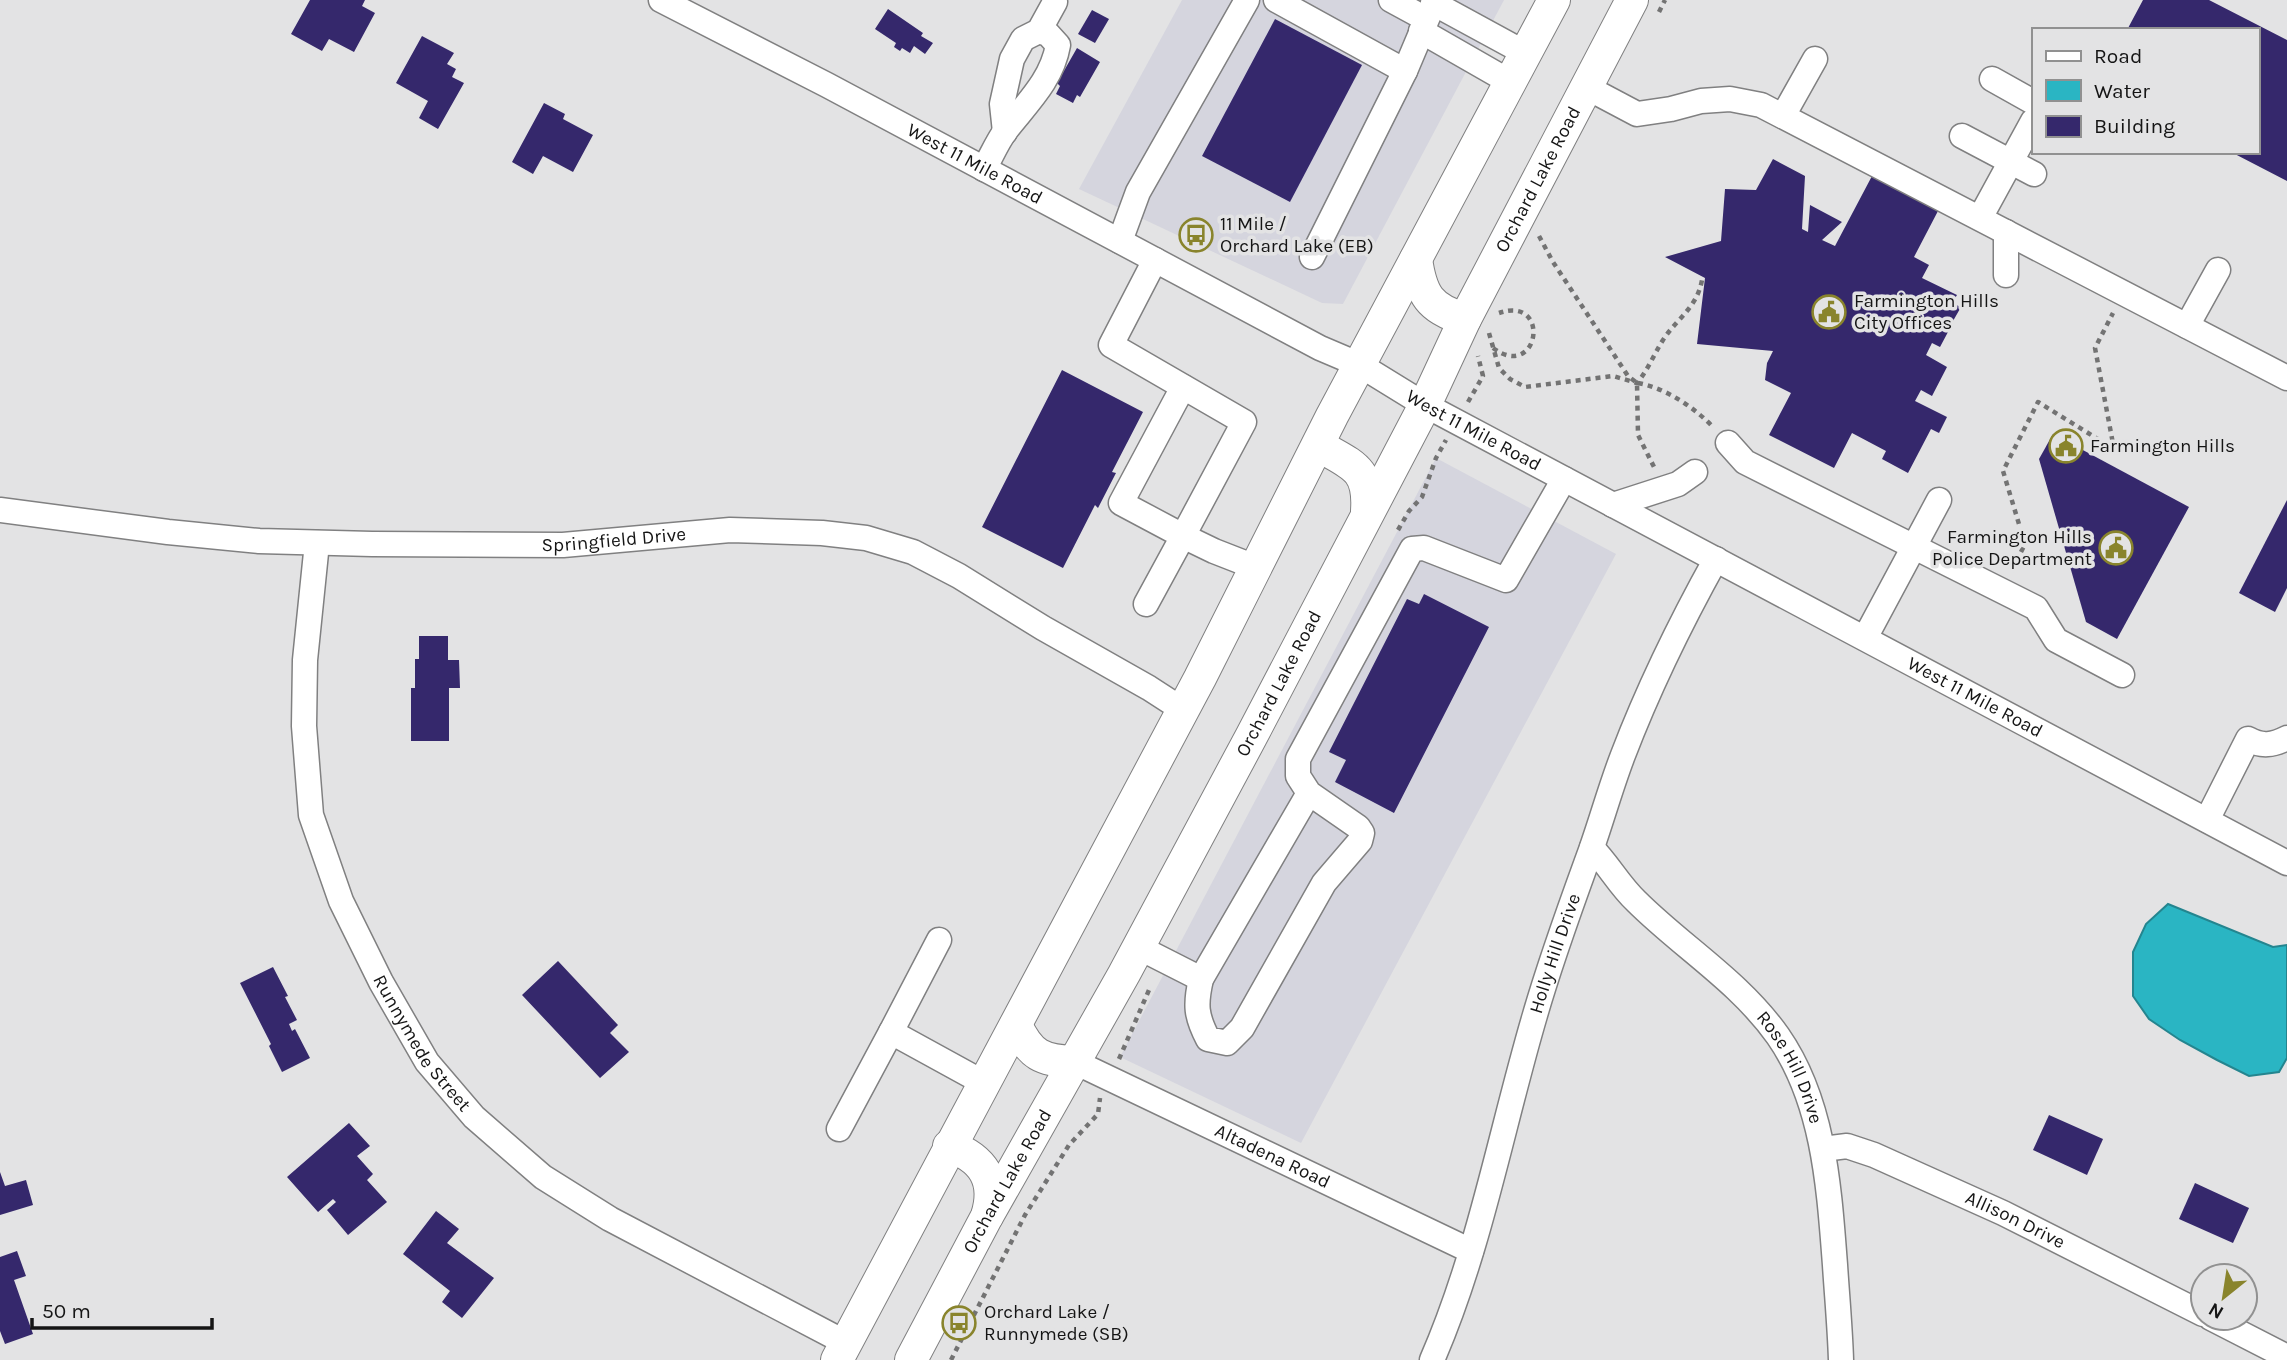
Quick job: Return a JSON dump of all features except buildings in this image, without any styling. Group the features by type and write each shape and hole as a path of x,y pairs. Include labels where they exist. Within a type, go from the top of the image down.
{"main road":[{"path":"842,1352 1183,710 1318,445 1554,0"},
{"name":"Orchard Lake Road","path":"911,1360 985,1220 1075,1062 1251,737 1424,405 1476,324 1586,87 1632,0"},
{"path":"1416,259 1419,283 1430,301 1447,314 1476,324"},
{"path":"1318,445 1356,467 1365,479 1367,511"},
{"path":"1016,1025 1029,1049 1040,1057 1053,1061 1075,1062"},
{"path":"950,1146 967,1153 982,1166 990,1183 991,1202 985,1220"}],"street":[{"name":"West 11 Mile Road","path":"661,0 1320,348 1360,365 1424,405 2287,863"},
{"path":"1120,241 1138,192 1247,0"},
{"path":"1276,0 1405,71"},
{"path":"1391,0 1525,53"},
{"path":"1005,132 1002,104 1012,59 1023,39 1039,31 1055,2"},
{"path":"1312,257 1405,71 1429,13"},
{"path":"1429,13 1510,82"},
{"path":"984,169 1005,132 1047,78 1056,59 1058,45 1048,33 1039,31"},
{"path":"1783,116 1815,59"},
{"path":"1992,79 2032,101"},
{"path":"1586,87 1637,114 1701,101 1730,99 1761,105 2287,378"},
{"path":"1980,218 2032,123"},
{"path":"1962,136 2034,174"},
{"path":"2006,232 2006,275"},
{"path":"1146,604 1244,422 1111,345 1155,260"},
{"path":"2187,326 2218,270"},
{"path":"1183,387 1121,503 1182,536 1255,567"},
{"path":"1728,443 1745,461 2036,608 2056,640 2122,675"},
{"path":"1613,505 1686,478"},
{"path":"1309,793 1201,979 1196,1000 1198,1021 1208,1039 1227,1043 1241,1028 1324,883 1363,833 1309,793 1298,776 1298,760 1412,549 1424,548 1506,580 1564,479"},
{"path":"1866,638 1940,500"},
{"name":"Springfield Drive","path":"0,510 181,534 317,543 563,545 730,530 822,533 866,538 913,552 947,570 1183,710"},
{"name":"Runnymede Street","path":"317,543 304,687 304,726 312,815 341,901 427,1062 474,1117 543,1178 842,1352"},
{"name":"Holly Hill Drive","path":"1432,1360 1451,1316 1471,1251 1535,1017 1562,930 1622,757 1680,623 1716,559"},
{"path":"2207,820 2248,739 2257,744 2275,745 2287,738"},
{"name":"Rose Hill Drive","path":"1592,848 1635,900 1750,1002 1779,1037 1797,1071 1813,1111 1823,1149 1830,1194 1841,1360"},
{"path":"839,1129 939,940"},
{"path":"1138,947 1201,979"},
{"path":"891,1032 984,1083"},
{"name":"Altadena Road","path":"1075,1062 1471,1251"},
{"name":"Allison Drive","path":"1823,1149 1847,1146 1874,1155 2014,1219 2189,1307"},
{"path":"2238,1332 2287,1357"}],"path":[{"path":"1539,235 1553,262 1628,376 1637,383"},
{"path":"1686,478 1655,469 1638,435 1637,383 1647,371 1672,325 1690,310 1700,291 1702,280"},
{"path":"2021,552 2025,544 2003,471 2038,402 2114,449 2095,348 2117,306"},
{"path":"1492,347 1503,355 1517,356 1529,349 1535,336 1533,323 1524,313 1510,309 1497,314"},
{"path":"1476,324 1492,347 1499,368 1510,379 1525,387 1612,376 1669,394 1703,417 1728,443"}],"shaded area":[{"path":"1182,0 1504,0 1343,304 1322,303 1079,189"},
{"path":"1436,458 1616,554 1301,1143 1120,1057"}],"water":[{"path":"2168,904 2273,947 2287,945 2287,1058 2279,1072 2249,1076 2217,1060 2149,1019 2133,996 2133,952 2146,924"}],"place":[{"name":"11 Mile / Orchard Lake (EB)","path":"1196,235"},
{"name":"Farmington Hills City Offices","path":"1829,312"},
{"name":"Farmington Hills","path":"2066,446"},
{"name":"Farmington Hills Police Department","path":"2116,548"},
{"name":"Orchard Lake / Runnymede (SB)","path":"959,1323"}]}
